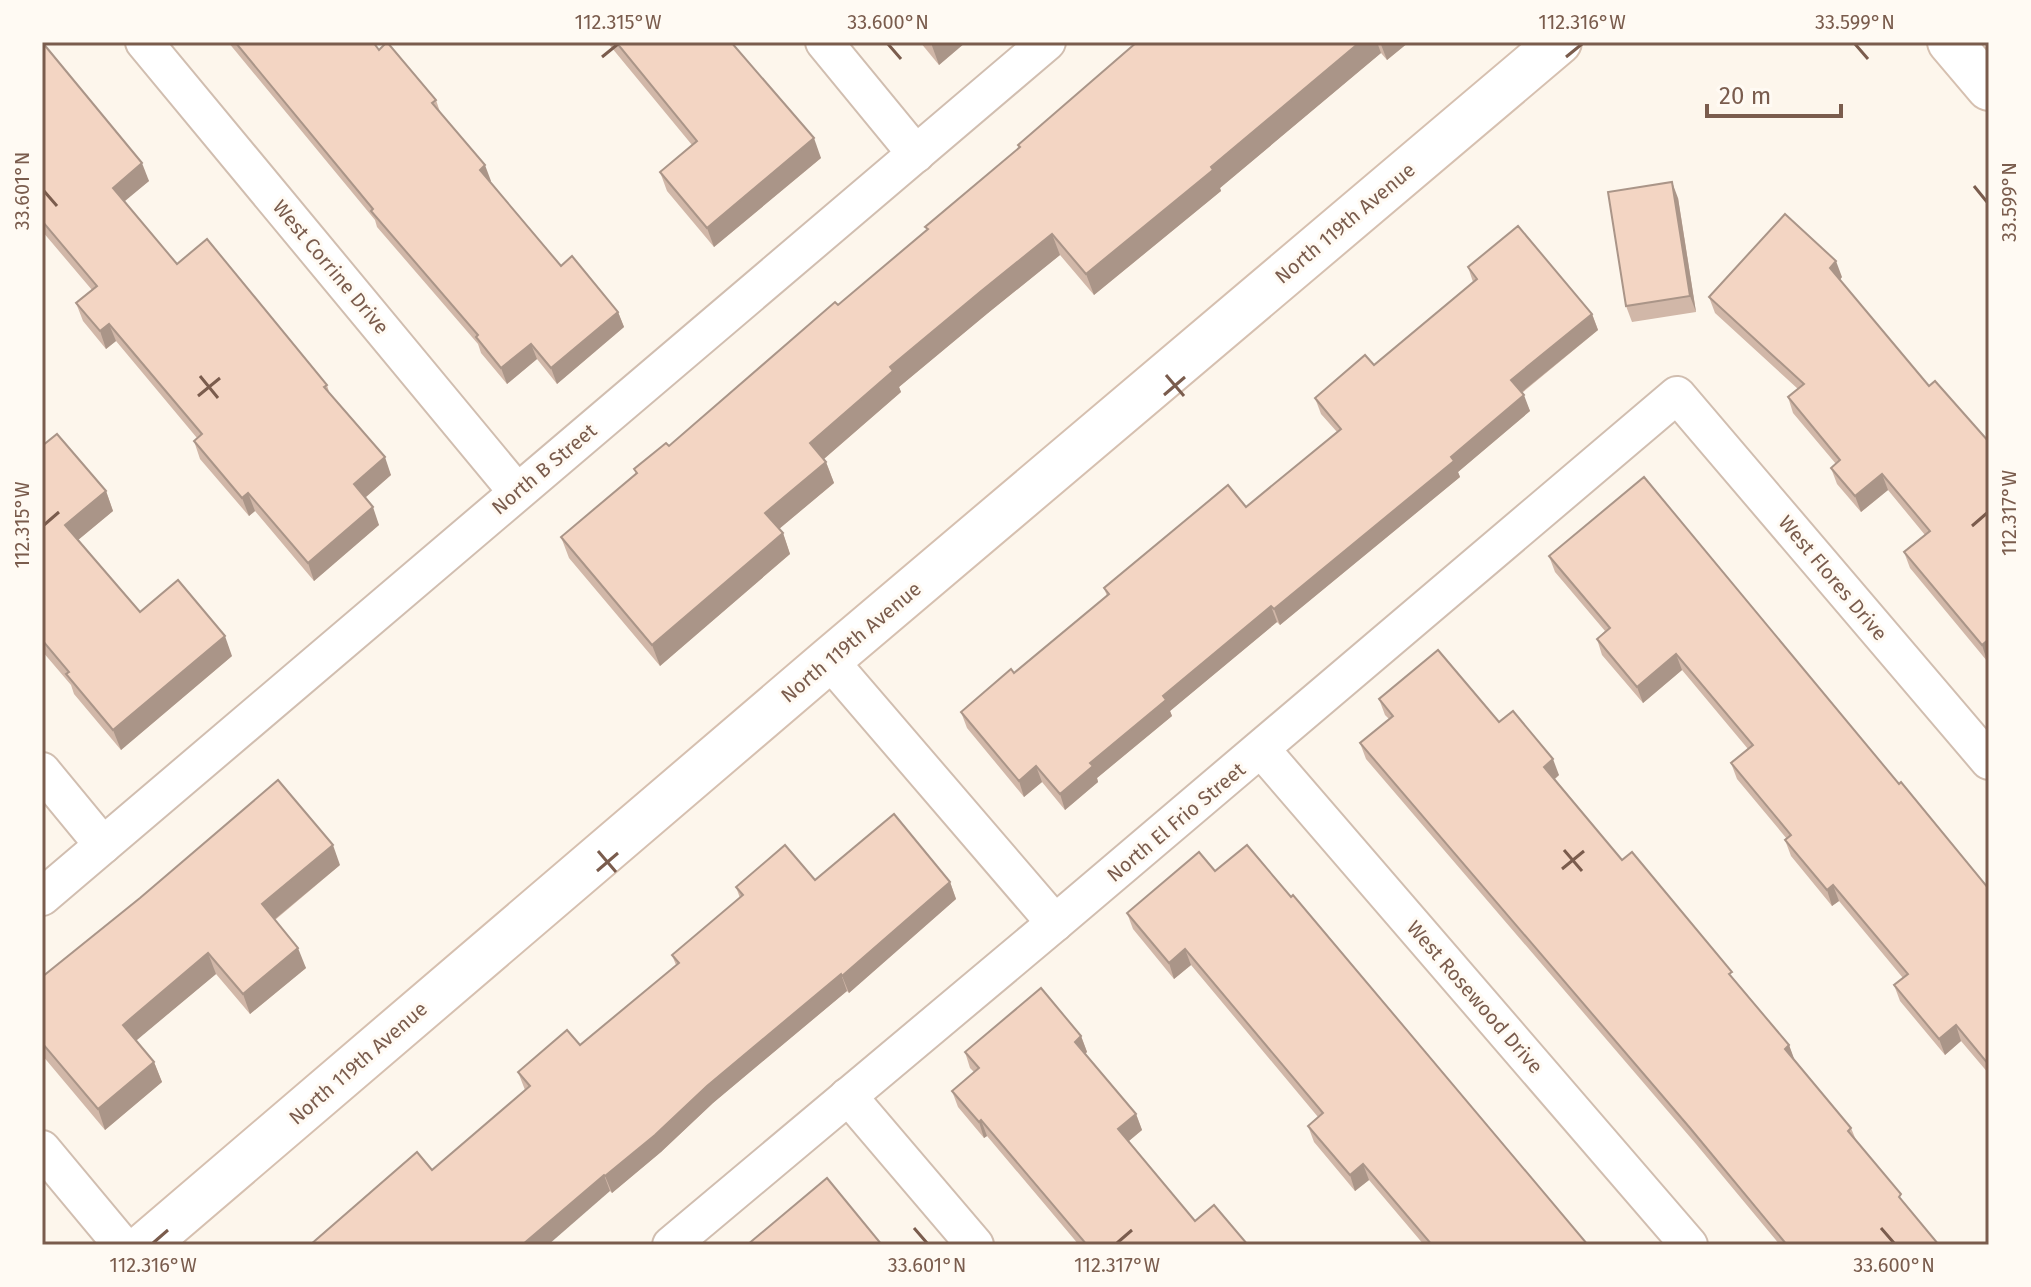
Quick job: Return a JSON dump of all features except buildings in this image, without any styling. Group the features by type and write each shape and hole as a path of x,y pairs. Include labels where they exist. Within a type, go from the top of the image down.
{"street":[{"name":"West Corrine Drive","path":"144,42 517,492"},
{"path":"824,42 916,154"},
{"name":"North B Street","path":"42,897 1047,42"},
{"name":"North 119th Avenue","path":"145,1245 1559,42"},
{"path":"1950,42 1989,88"},
{"name":"North El Frio Street","path":"671,1245 1677,395"},
{"name":"West Flores Drive","path":"1677,395 1989,761"},
{"path":"829,660 1055,923"},
{"name":"West Rosewood Drive","path":"1261,749 1689,1245"},
{"path":"42,771 103,845"},
{"path":"848,1096 975,1245"},
{"path":"42,1149 122,1245"}]}
